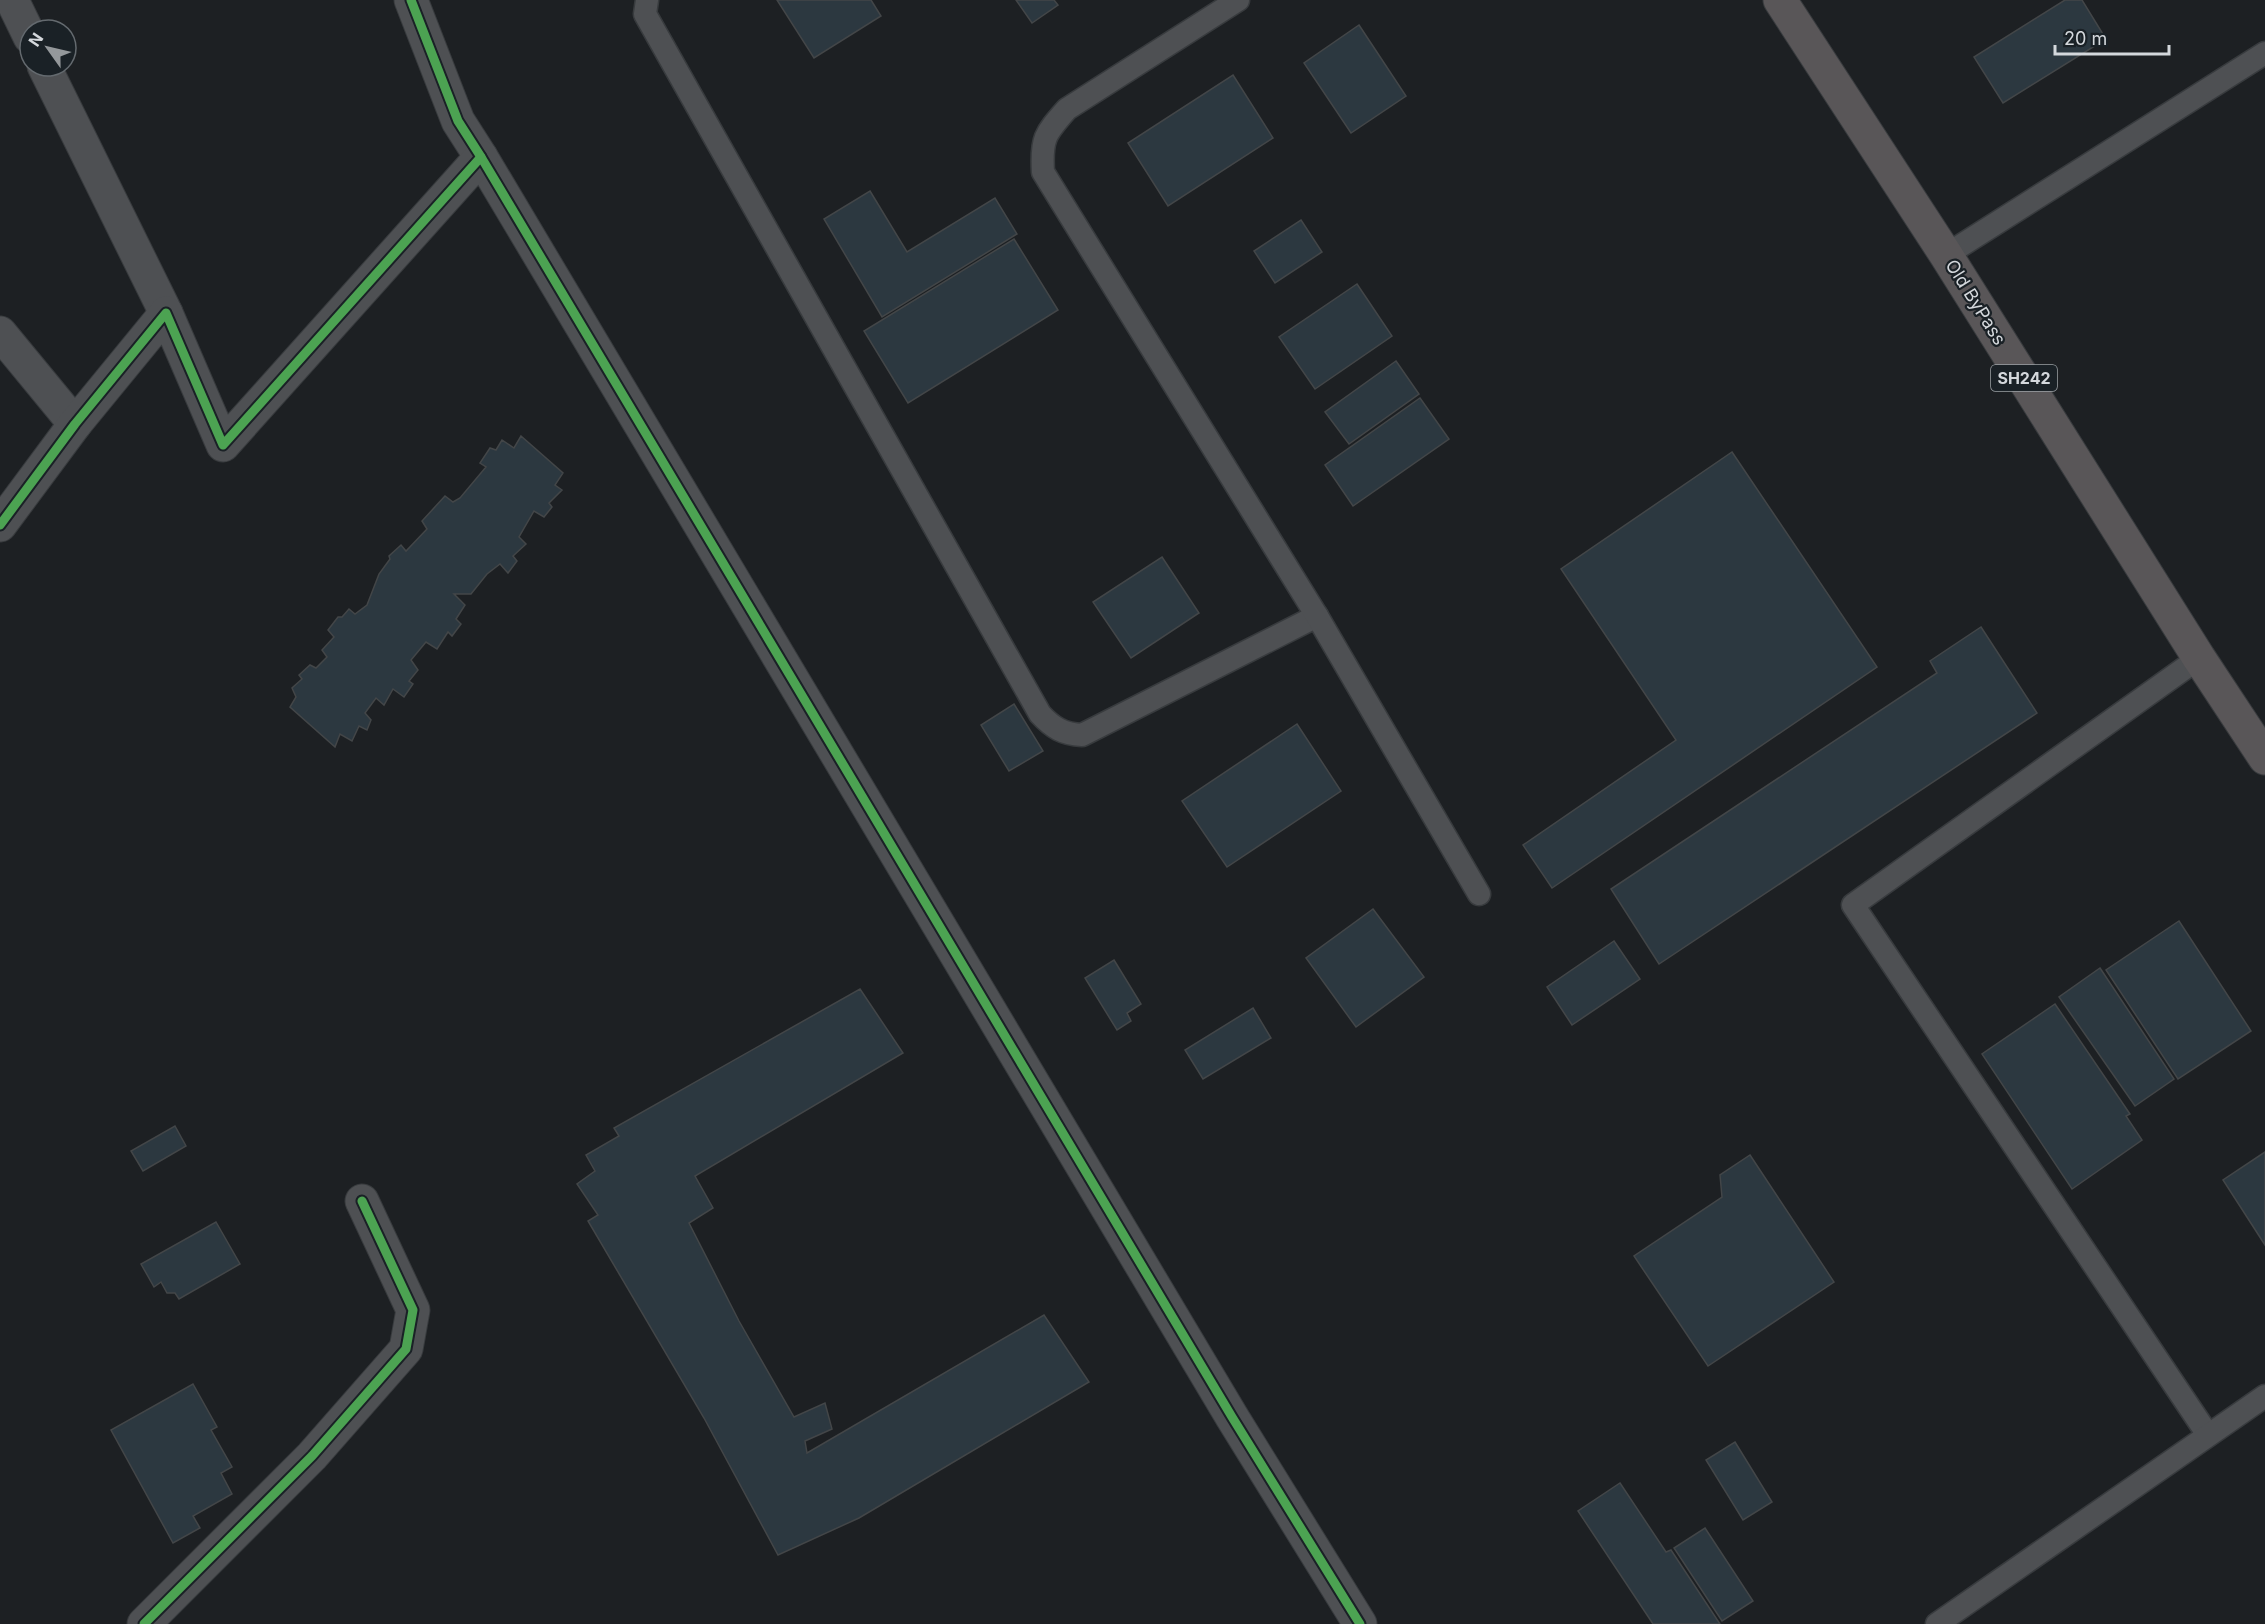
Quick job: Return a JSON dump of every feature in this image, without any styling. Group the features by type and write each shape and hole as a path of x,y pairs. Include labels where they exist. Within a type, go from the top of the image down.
{"main road":[{"name":"Old ByPass","path":"1780,0 1946,255 2199,658 2265,758"}],"street":[{"path":"12,0 21,18"},
{"path":"411,0 458,122 481,157 1232,1418 1360,1624"},
{"path":"50,78 166,313 223,445 481,157"},
{"path":"0,525 75,424 166,313"},
{"path":"0,333 75,424"},
{"path":"144,1624 312,1456 406,1349 413,1310 362,1201"}],"lane":[{"path":"647,0 645,14 1040,714 1054,728 1067,734 1082,735 1317,616"},
{"path":"1238,0 1067,109 1050,129 1042,147 1043,172 1317,616 1479,894"},
{"path":"1946,255 2265,54"},
{"path":"2199,658 1853,905 2208,1435"},
{"path":"1937,1624 2265,1396"}],"building":[{"path":"777,0 871,0 881,16 814,58"},
{"path":"1016,0 1054,0 1058,5 1032,23"},
{"path":"2065,0 2082,0 2106,39 2003,103 1974,57"},
{"path":"1359,25 1406,96 1351,133 1304,63"},
{"path":"1233,75 1273,138 1168,206 1128,143"},
{"path":"870,191 907,252 995,198 1017,234 882,317 824,219"},
{"path":"1301,220 1322,252 1275,283 1254,251"},
{"path":"1014,239 1058,310 908,403 864,331"},
{"path":"1357,284 1392,336 1315,389 1279,337"},
{"path":"1396,361 1419,394 1349,444 1325,412"},
{"path":"1420,398 1449,439 1353,506 1325,465"},
{"path":"521,436 563,473 555,485 562,490 549,503 552,507 544,517 534,511 519,537 526,544 513,556 517,561 508,573 500,564 487,574 471,594 454,594 465,605 456,619 461,624 452,636 448,632 437,649 426,642 411,660 418,670 409,681 413,684 404,697 393,689 384,705 376,698 365,713 371,720 367,730 359,726 352,741 340,734 335,747 290,707 296,697 292,688 302,679 299,675 310,665 316,668 327,657 322,650 334,637 328,630 338,617 342,617 349,609 355,614 367,605 379,574 390,559 389,556 401,545 406,551 427,529 422,521 445,496 453,502 460,498 486,467 480,463 490,448 496,450 502,440 514,448"},
{"path":"1732,452 1877,667 1552,888 1523,845 1676,740 1561,569"},
{"path":"1162,557 1199,613 1131,658 1093,602"},
{"path":"1981,627 2037,713 1659,964 1611,889 1937,673 1930,661"},
{"path":"1014,704 1043,751 1009,771 981,725"},
{"path":"1297,724 1341,791 1227,867 1182,801"},
{"path":"1373,909 1424,977 1356,1027 1306,958"},
{"path":"2179,921 2251,1031 2178,1079 2106,970"},
{"path":"1614,941 1640,979 1572,1025 1547,987"},
{"path":"1114,960 1141,1004 1127,1013 1131,1021 1117,1030 1085,978"},
{"path":"2100,968 2174,1079 2135,1106 2059,997"},
{"path":"860,989 903,1053 695,1176 713,1208 689,1223 739,1321 794,1417 825,1403 832,1429 805,1441 807,1453 1044,1315 1089,1382 859,1518 778,1555 704,1418 588,1221 598,1215 577,1184 595,1171 586,1155 619,1136 614,1128"},
{"path":"2055,1004 2130,1114 2126,1116 2142,1140 2072,1189 1982,1054"},
{"path":"1253,1008 1271,1038 1203,1079 1185,1050"},
{"path":"175,1126 186,1146 143,1171 131,1151"},
{"path":"2265,1152 2265,1245 2223,1180"},
{"path":"1750,1155 1834,1282 1708,1366 1634,1256 1722,1197 1720,1175"},
{"path":"216,1222 240,1264 179,1299 175,1293 167,1293 161,1282 154,1287 141,1264"},
{"path":"193,1384 217,1427 211,1430 232,1467 221,1473 232,1494 193,1516 200,1528 173,1543 111,1430"},
{"path":"1735,1442 1772,1502 1743,1520 1706,1460"},
{"path":"1620,1483 1666,1552 1671,1550 1720,1624 1653,1624 1578,1511"},
{"path":"1705,1528 1753,1601 1722,1621 1674,1548"}],"cycle path":[{"path":"411,0 458,121 1232,1417 1360,1624"},
{"path":"0,525 75,424 166,313 223,445 481,157"},
{"path":"144,1624 312,1456 406,1349 413,1310 362,1201"}]}
